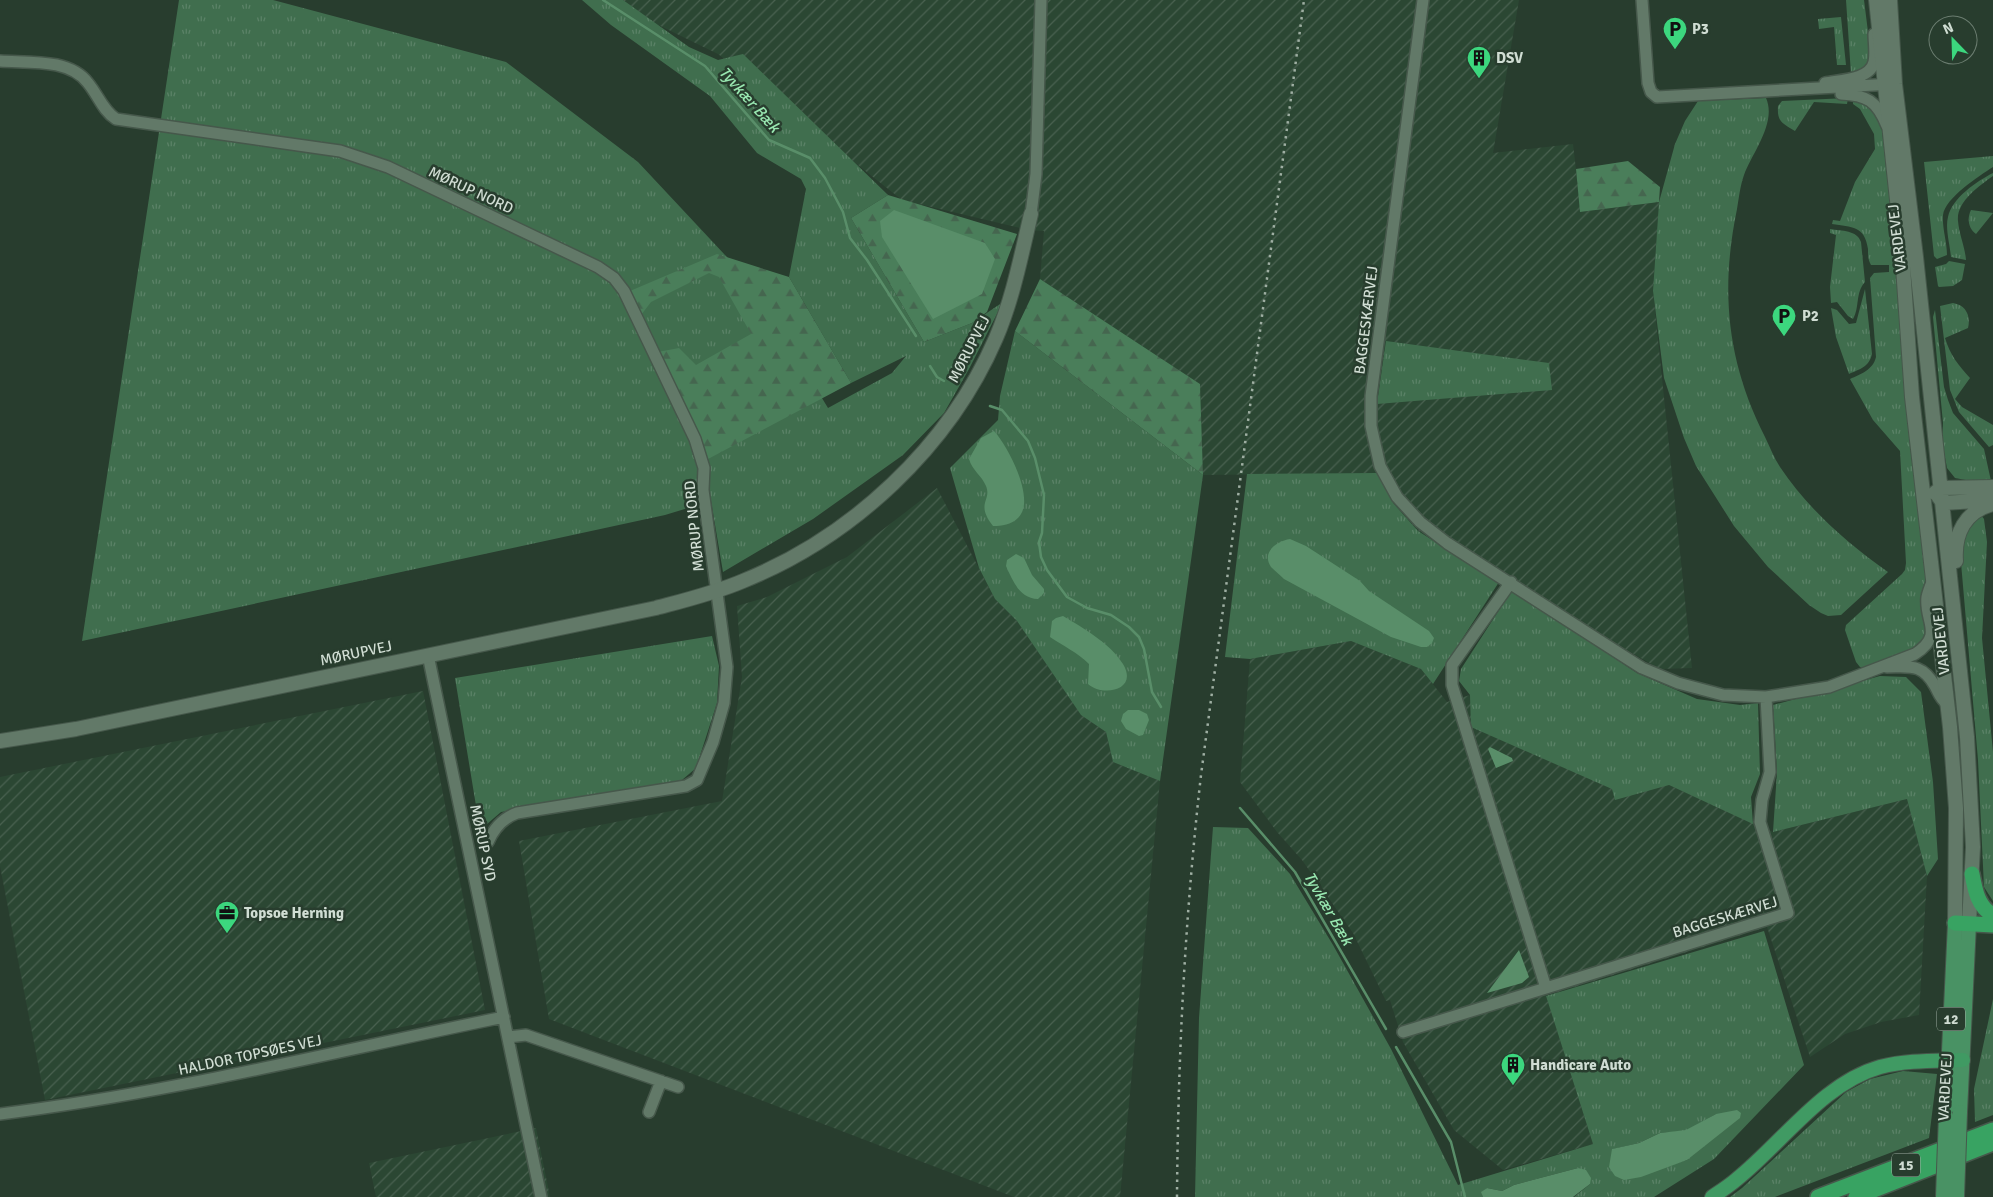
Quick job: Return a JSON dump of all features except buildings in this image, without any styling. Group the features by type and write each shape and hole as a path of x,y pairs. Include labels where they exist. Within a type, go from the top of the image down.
{"highway":[{"path":"1972,874 1976,893 1982,905 1993,915"},
{"path":"1962,924 1993,925"},
{"path":"1712,1197 1737,1180 1818,1104 1840,1086 1879,1067 1901,1062 1956,1060"},
{"name":"15","path":"1818,1197 1993,1130"},
{"name":"15","path":"1856,1197 1993,1144"},
{"path":"1879,1197 1993,1151"}],"main road":[{"name":"VARDEVEJ","path":"1943,1197 1953,1113 1962,924"},
{"name":"VARDEVEJ","path":"1953,1113 1957,1197"}],"street":[{"name":"MØRUPVEJ","path":"0,741 76,729 656,608 717,591 771,569 832,533 869,506 912,464 950,418 974,380 995,338 1014,289 1031,214 1036,174 1041,0"},
{"name":"BAGGESKÆRVEJ","path":"1423,0 1371,396 1371,426 1380,466 1397,497 1420,522 1447,543 1511,582 1642,668 1678,683 1723,694 1766,697 1829,687 1915,654 1926,647 1932,632 1927,598 1933,578"},
{"name":"VARDEVEJ","path":"1642,0 1648,83 1651,92 1657,96 1792,89 1889,79"},
{"name":"VARDEVEJ","path":"1792,89 1859,76 1868,72 1874,63 1876,0"},
{"name":"VARDEVEJ","path":"1876,0 1889,79 1940,495 1967,737 1973,847 1972,874 1962,924"},
{"name":"VARDEVEJ","path":"1890,0 1890,132 1907,316 1912,397 1948,705 1962,924"},
{"name":"MØRUP NORD","path":"0,61 58,65 76,71 88,82 108,114 116,119 340,151 388,167 598,267 614,278 624,291 695,439 704,468 703,490 717,591"},
{"path":"1859,76 1889,79"},
{"name":"VARDEVEJ","path":"1792,89 1856,95 1868,99 1878,108 1890,132"},
{"path":"1907,316 1918,379 1932,487 1940,495 1993,500"},
{"path":"1923,502 1940,495 1993,487"},
{"path":"1960,667 1965,657 1955,548 1958,534 1965,520 1976,511 1993,504"},
{"path":"1511,582 1452,665 1452,685 1546,988"},
{"path":"488,842 498,825 517,813 686,786 697,780 713,742 724,703 727,667 717,591"},
{"name":"MØRUP SYD","path":"428,655 541,1197"},
{"name":"BAGGESKÆRVEJ","path":"1883,667 1906,666 1922,670 1928,675 1939,696 1948,705"},
{"name":"BAGGESKÆRVEJ","path":"1403,1032 1788,914 1760,822 1762,800 1770,772 1766,697"},
{"name":"HALDOR TOPSØES VEJ","path":"0,1114 49,1108 183,1085 504,1017"},
{"path":"508,1037 526,1035 678,1087"},
{"path":"649,1112 661,1081"}],"shaded area":[{"path":"607,0 1519,0 1493,153 1573,144 1581,212 1659,202 1653,291 1692,668 1660,669 1418,531 1394,504 1377,473 1203,475 1200,384 1040,279 1044,231 1029,230 902,200 718,54"},
{"path":"894,210 985,243 995,259 982,294 933,319 882,237 880,221"},
{"path":"994,431 1006,448 1017,471 1024,495 1024,506 1016,520 1005,525 993,526 984,507 987,495 986,486 969,459 981,438"},
{"path":"937,488 995,599 1017,621 1081,714 1106,732 1113,762 1160,781 1120,1197 1014,1197 549,1019 519,841 722,801 742,677 737,606 767,597 847,557"},
{"path":"1290,539 1306,546 1360,581 1369,591 1429,631 1434,638 1432,643 1427,647 1421,647 1391,637 1284,579 1271,567 1268,557 1272,548 1280,542"},
{"path":"1016,554 1024,558 1032,575 1044,589 1044,593 1038,599 1026,596 1021,592 1011,577 1006,566 1007,560"},
{"path":"1063,616 1096,637 1118,656 1127,673 1123,686 1109,691 1094,688 1088,684 1089,664 1050,637 1052,621"},
{"path":"1351,641 1421,669 1447,702 1470,695 1773,832 1907,799 1927,876 1919,1015 1881,1022 1845,1034 1810,1057 1767,927 1546,996 1593,1144 1503,1170 1454,1130 1403,1042 1390,1000 1386,1001 1353,933 1302,860 1277,832 1240,782 1250,659"},
{"path":"423,691 485,1010 45,1100 0,866 0,777"},
{"path":"1128,710 1139,710 1147,714 1149,720 1143,735 1139,736 1126,729 1121,721 1123,714"},
{"path":"1490,747 1512,758 1513,761 1496,768 1488,749"},
{"path":"1519,950 1529,977 1522,983 1487,993"},
{"path":"1737,1110 1741,1113 1740,1118 1687,1160 1641,1177 1624,1180 1615,1176 1609,1167 1612,1149 1639,1143 1660,1133 1686,1130 1716,1114"},
{"path":"536,1128 550,1197 376,1197 369,1163"},
{"path":"1578,1168 1586,1170 1591,1178 1590,1184 1573,1197 1483,1197 1481,1192 1487,1188 1502,1191 1514,1185"}],"green space":[{"path":"179,0 273,0 506,62 638,162 754,286 828,408 892,373 906,356 851,383 789,277 806,189 801,179 757,153 710,96 611,25 582,0 623,0 689,47 718,60 743,54 888,195 851,218 924,342 972,323 1003,302 944,413 903,455 813,519 723,572 711,501 665,515 82,641"},
{"path":"1846,0 1864,0 1871,56 1868,66 1851,74"},
{"path":"1841,17 1846,65 1837,65 1834,27 1819,29 1818,19"},
{"path":"1766,98 1769,108 1766,128 1743,179 1732,239 1728,297 1730,326 1742,381 1752,409 1780,467 1803,497 1829,524 1888,572 1841,615 1828,616 1809,605 1768,567 1734,526 1696,466 1684,438 1664,378 1653,291 1659,202 1675,144 1685,121 1698,101"},
{"path":"1848,98 1847,104 1814,102 1795,131 1784,124 1778,116 1778,106 1782,101"},
{"path":"1853,98 1867,102 1881,121 1894,240 1911,454 1926,571 1925,593 1928,627 1921,646 1864,668 1860,667 1856,662 1845,630 1846,625 1902,574 1906,563 1900,451 1873,420 1850,379 1866,371 1876,357 1870,278 1874,273 1889,272 1889,265 1871,265 1866,241 1861,232 1851,227 1832,224 1833,220 1840,221 1855,182 1875,149 1874,134 1860,109 1853,104"},
{"path":"1993,156 1993,167 1964,188 1945,208 1943,220 1947,255 1937,259 1934,256 1924,162"},
{"path":"1628,161 1660,187 1659,202 1580,212 1576,169"},
{"path":"1993,173 1993,176 1970,195 1958,214 1966,260 1951,257 1947,226 1950,210 1966,191"},
{"path":"888,195 1017,234 987,312 972,323 924,342 851,218"},
{"path":"1971,210 1993,213 1976,234 1971,229 1969,223"},
{"path":"1830,229 1853,233 1861,242 1865,282 1860,291 1853,319 1848,316 1837,302 1831,303 1830,287 1836,235 1830,233"},
{"path":"717,254 789,277 851,383 708,459 658,352 679,348 696,365 751,334 719,277 709,273 651,302 641,315 630,291"},
{"path":"1949,261 1965,264 1962,280 1953,286 1939,287 1935,267 1946,264"},
{"path":"1040,279 1200,384 1203,475 1015,331"},
{"path":"1865,289 1872,354 1866,365 1849,374 1836,337 1831,308 1837,310 1849,324 1856,323"},
{"path":"1953,303 1958,304 1964,309 1969,319 1968,328 1945,338 1955,360 1970,378 1955,399 1962,407 1993,425 1993,445 1989,447 1959,412 1950,390 1940,306"},
{"path":"1935,310 1944,387 1948,400 1953,413 1984,449 1991,481 1971,481 1955,478 1947,468 1942,442 1943,423 1933,317"},
{"path":"1015,331 1203,475 1160,781 1113,762 1106,732 1081,715 1017,621 995,599 979,568 950,468 998,420 1000,396"},
{"path":"1386,341 1549,363 1552,390 1377,404"},
{"path":"1377,473 1394,504 1418,531 1499,582 1433,684 1421,669 1351,641 1250,659 1225,657 1247,474"},
{"path":"1981,515 1984,519 1987,542 1982,638 1993,752 1993,901 1984,887 1978,760 1960,551 1970,524"},
{"path":"1512,590 1637,673 1697,699 1740,705 1758,703 1760,774 1751,797 1753,824 1669,785 1615,800 1612,789 1471,727 1470,695 1459,681 1461,669"},
{"path":"712,636 719,666 717,703 696,768 682,780 501,812 480,830 455,678"},
{"path":"1880,676 1906,677 1921,692 1933,782 1938,859 1927,876 1907,799 1773,832 1777,772 1773,705"},
{"path":"1213,827 1248,828 1290,874 1333,945 1391,1049 1458,1185 1593,1144 1546,996 1764,931 1804,1065 1714,1159 1654,1197 1574,1197 1590,1184 1578,1168 1514,1185 1502,1191 1487,1188 1482,1192 1483,1197 1195,1197 1199,1018","holes":["1716,1114 1687,1160 1667,1166 1613,1149 1639,1143 1660,1133 1686,1131"]},
{"path":"1993,999 1993,1115 1975,1122 1974,1089"},
{"path":"1903,1071 1937,1074 1929,1138 1775,1197 1730,1197 1846,1092 1870,1079"}],"waterway":[{"name":"Tyvkær Bæk","path":"603,0 705,66 769,140 810,158 825,178 843,212 850,238 867,260 916,336"},
{"name":"Tyvkær Bæk","path":"930,366 937,377 944,381"},
{"name":"Tyvkær Bæk","path":"990,406 1002,410 1028,441 1035,458 1044,495 1042,533 1039,542 1041,557 1047,570 1067,597 1087,608 1111,615 1129,627 1139,637 1144,649 1152,692 1161,707"},
{"name":"Tyvkær Bæk","path":"1240,808 1295,872 1386,1029"},
{"name":"Tyvkær Bæk","path":"1396,1047 1451,1142 1465,1197"}],"railway":[{"path":"1177,1197 1183,986 1195,828 1304,0"}],"place":[{"name":"P3","path":"1675,50"},
{"name":"DSV","path":"1479,79"},
{"name":"P2","path":"1784,337"},
{"name":"Topsoe Herning","path":"227,934"},
{"name":"Handicare Auto","path":"1513,1086"}]}
